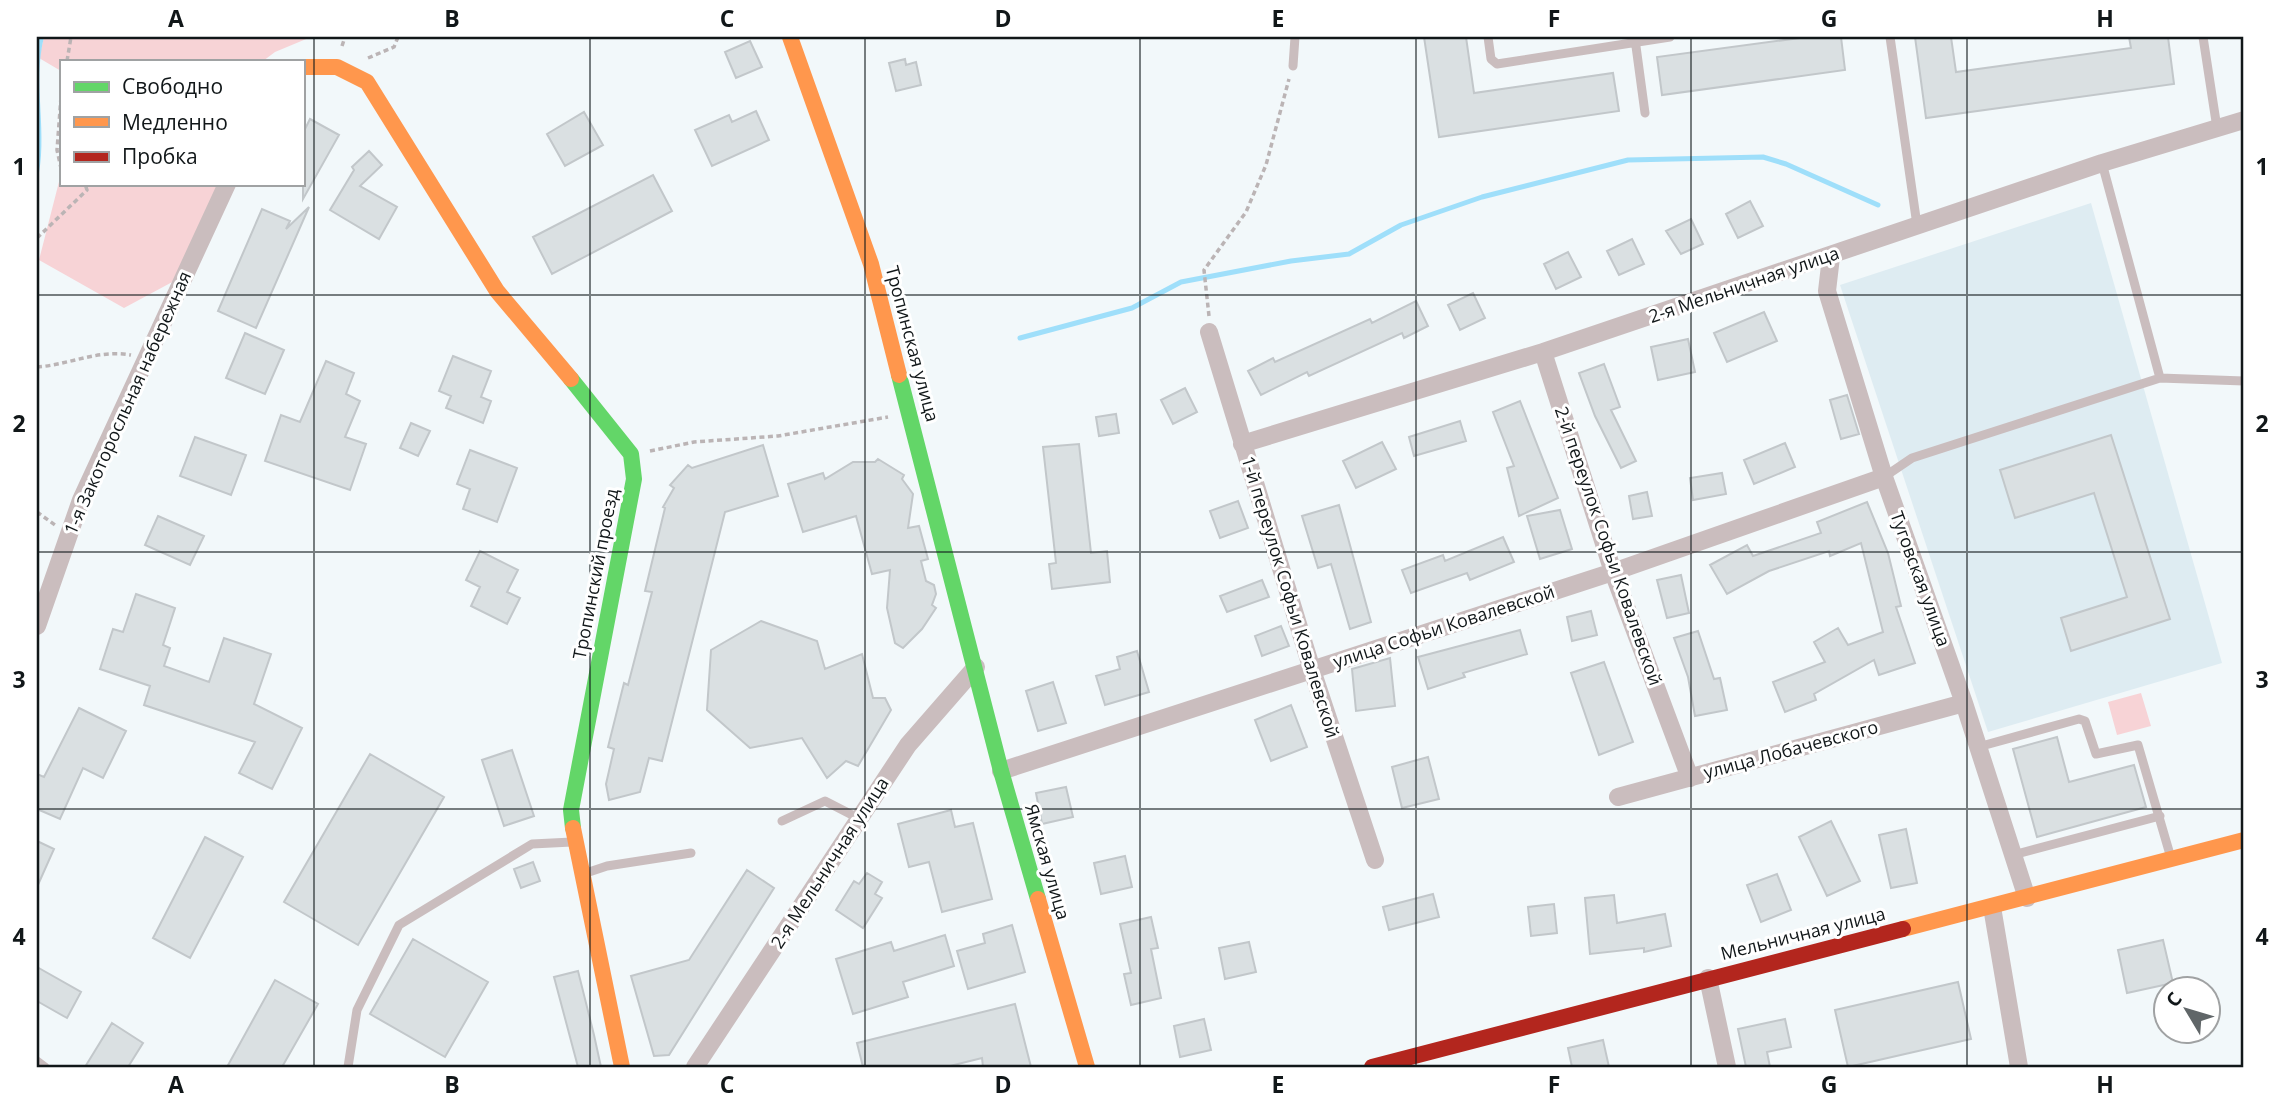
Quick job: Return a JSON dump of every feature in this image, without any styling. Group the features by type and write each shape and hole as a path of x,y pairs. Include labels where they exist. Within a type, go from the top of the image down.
{"street":[{"name":"Тропинская улица","path":"790,37 871,264 976,667"},
{"path":"304,67 333,64 350,69 367,82 497,291 614,429 631,454"},
{"name":"2-я Мельничная улица","path":"1242,444 1544,352 2102,163 2244,120"},
{"name":"1-я Закоторосльная набережная","path":"37,626 81,500 225,186"},
{"name":"Туговская улица","path":"1830,257 1827,291 1884,477 1964,703 2027,898"},
{"name":"1-й переулок Софьи Ковалевской","path":"1209,332 1311,670 1375,860"},
{"name":"2-й переулок Софьи Ковалевской","path":"1544,352 1613,572 1690,778"},
{"name":"Тропинский проезд","path":"622,1067 574,842 571,810 634,479 631,454"},
{"name":"улица Софьи Ковалевской","path":"1001,771 1613,572 1884,477"},
{"name":"Ямская улица","path":"976,667 1001,771 1087,1067"},
{"name":"2-я Мельничная улица","path":"695,1067 908,745 976,667"},
{"name":"улица Лобачевского","path":"1618,797 1964,703"},
{"name":"Мельничная улица","path":"1372,1067 2244,840"},
{"path":"1992,907 2019,1067"},
{"path":"1709,978 1727,1067"}],"lane":[{"path":"1293,66 1295,37"},
{"path":"1488,37 1491,59 1497,64 1635,40 1670,37"},
{"path":"1890,37 1917,225"},
{"path":"2203,37 2217,128"},
{"path":"1635,40 1645,113"},
{"path":"2102,163 2160,378"},
{"path":"1884,477 1912,458 2160,378 2244,381"},
{"path":"1978,747 2083,719 2096,754 2136,744 2140,747 2172,859"},
{"path":"782,821 825,801 860,819"},
{"path":"2013,855 2160,816"},
{"path":"348,1067 357,1010 399,925 532,844 574,842"},
{"path":"581,874 607,866 691,853"},
{"path":"37,1061 45,1067"}],"path":[{"path":"67,60 71,37"},
{"path":"350,69 394,47 398,37"},
{"path":"1209,332 1204,270 1246,212 1266,165 1293,66"},
{"path":"60,110 57,150 60,164"},
{"path":"37,238 87,190 86,186"},
{"path":"37,367 61,365 117,352 136,356"},
{"path":"631,454 694,442 778,436 898,416"}],"shaded area":[{"path":"44,37 311,37 275,52 264,60 60,60 60,70 39,58"},
{"path":"60,178 60,186 218,186 176,280 124,308 39,260"},
{"path":"2091,203 2222,663 1988,732 1840,285"},
{"path":"2141,693 2151,726 2117,735 2108,702"}],"water":[{"path":"37,37 44,37 40,73 41,147 37,183"}],"building":[{"path":"1424,37 1466,37 1474,93 1613,73 1619,111 1439,137"},
{"path":"1807,37 1841,37 1845,70 1662,95 1657,57"},
{"path":"1915,37 1951,37 1956,72 2131,48 2129,37 2168,37 2174,84 1926,118"},
{"path":"750,41 762,67 736,78 725,52"},
{"path":"905,59 906,65 916,62 921,85 896,91 889,63"},
{"path":"756,111 769,140 712,166 695,130 729,115 732,122"},
{"path":"584,112 603,145 565,166 547,134"},
{"path":"310,119 339,135 303,199 304,186 304,131"},
{"path":"369,151 382,165 360,186 397,207 379,239 330,210 354,170 352,167"},
{"path":"653,175 672,211 552,274 533,237"},
{"path":"1750,201 1763,226 1738,238 1726,214"},
{"path":"309,207 256,328 218,311 262,209 290,221 286,229"},
{"path":"1691,219 1703,244 1681,254 1666,231"},
{"path":"1632,239 1644,264 1619,275 1607,251"},
{"path":"1568,252 1581,277 1556,289 1544,264"},
{"path":"1473,293 1485,318 1460,330 1448,305"},
{"path":"1416,301 1428,326 1404,338 1402,333 1309,376 1307,372 1261,395 1248,371 1273,358 1275,362 1370,319 1372,323"},
{"path":"1764,312 1777,341 1727,362 1714,333"},
{"path":"245,333 284,350 265,394 226,378"},
{"path":"1688,339 1695,372 1658,380 1651,347"},
{"path":"453,356 491,371 481,397 491,401 483,423 446,408 451,396 439,391"},
{"path":"326,361 354,373 346,394 360,401 345,437 366,444 350,490 265,461 281,415 300,422"},
{"path":"1604,364 1620,407 1611,410 1636,461 1621,468 1595,416 1579,373"},
{"path":"1185,388 1197,412 1173,424 1161,400"},
{"path":"1847,395 1859,434 1841,439 1830,400"},
{"path":"1520,401 1558,498 1519,516 1507,468 1514,466 1493,412"},
{"path":"1116,414 1119,433 1099,436 1096,417"},
{"path":"1460,421 1466,441 1414,456 1409,437"},
{"path":"411,423 430,431 418,456 400,448"},
{"path":"2111,435 2170,619 2071,651 2061,618 2127,597 2094,493 2015,518 2000,470"},
{"path":"195,437 246,455 231,495 180,476"},
{"path":"1382,442 1396,469 1356,488 1343,461"},
{"path":"1785,443 1795,467 1754,484 1744,460"},
{"path":"1079,444 1091,553 1107,551 1110,582 1052,589 1049,564 1056,563 1043,447"},
{"path":"763,445 778,496 725,512 662,761 649,758 640,792 609,800 606,784 614,749 608,747 624,683 628,685 652,592 645,591 665,508 663,507 674,488 670,485 688,465 692,468"},
{"path":"470,450 517,468 497,522 463,509 470,489 457,484"},
{"path":"878,459 904,475 902,479 913,494 908,528 919,526 928,559 921,561 926,581 934,585 936,594 932,605 936,608 922,629 903,648 895,643 887,608 890,570 872,574 856,516 803,532 788,484 823,473 825,479 853,462 875,462"},
{"path":"1722,473 1726,494 1693,500 1690,478"},
{"path":"1647,492 1652,516 1633,519 1629,496"},
{"path":"1238,501 1248,528 1220,538 1210,511"},
{"path":"1867,502 1888,553 1901,606 1896,607 1915,663 1879,675 1874,660 1814,694 1816,700 1785,712 1773,682 1825,662 1814,642 1838,628 1848,645 1883,632 1861,543 1830,556 1829,551 1769,571 1727,594 1710,565 1747,545 1753,556 1821,533 1817,522"},
{"path":"1339,505 1371,622 1350,629 1331,564 1318,568 1302,516"},
{"path":"1560,510 1572,549 1540,559 1527,516"},
{"path":"158,516 204,536 190,565 145,545"},
{"path":"1503,537 1514,562 1470,580 1467,573 1411,593 1402,570 1443,555 1445,561"},
{"path":"480,551 518,570 507,592 520,598 507,624 471,606 480,587 466,580"},
{"path":"1681,575 1689,613 1667,618 1657,580"},
{"path":"1262,580 1269,597 1227,612 1220,596"},
{"path":"136,594 175,608 163,645 170,648 164,666 209,682 224,638 271,654 254,704 302,728 272,789 239,773 255,742 144,705 150,686 100,669 113,629 123,632"},
{"path":"1591,611 1597,635 1572,641 1567,617"},
{"path":"761,621 817,641 825,669 862,654 873,698 885,698 891,710 858,766 846,761 827,778 802,738 750,748 707,710 711,650"},
{"path":"1281,626 1289,646 1262,656 1255,636"},
{"path":"1520,630 1527,654 1463,673 1465,677 1428,689 1418,657"},
{"path":"1698,631 1714,679 1720,678 1727,710 1695,716 1688,677 1674,638"},
{"path":"1137,651 1149,692 1105,705 1096,676 1120,669 1117,657"},
{"path":"1390,658 1395,706 1356,711 1352,669"},
{"path":"1604,662 1633,742 1599,755 1571,673"},
{"path":"1053,682 1066,723 1038,731 1026,691"},
{"path":"1291,705 1307,747 1271,761 1255,720"},
{"path":"79,708 126,731 103,778 83,768 60,819 37,809 37,774 44,777"},
{"path":"2057,737 2069,782 2134,765 2146,807 2037,837 2013,749"},
{"path":"512,750 534,816 504,826 482,760"},
{"path":"370,754 444,797 358,945 284,902"},
{"path":"1428,757 1439,799 1402,808 1392,767"},
{"path":"1066,787 1073,817 1042,824 1036,793"},
{"path":"951,810 955,827 973,823 992,899 942,912 929,862 909,867 898,824"},
{"path":"1831,821 1860,881 1827,896 1799,837"},
{"path":"1906,829 1917,883 1891,888 1879,835"},
{"path":"205,837 243,857 190,958 153,938"},
{"path":"37,841 54,849 37,887"},
{"path":"1125,856 1132,887 1101,894 1094,863"},
{"path":"533,862 540,881 521,888 514,869"},
{"path":"747,870 774,888 669,1055 654,1056 631,976 689,960"},
{"path":"867,873 882,882 875,894 882,898 863,928 836,910 854,881 859,884"},
{"path":"1777,874 1791,910 1761,922 1747,885"},
{"path":"1433,894 1439,917 1389,930 1383,907"},
{"path":"1614,895 1617,923 1665,914 1671,946 1644,952 1644,948 1590,954 1585,898"},
{"path":"1554,904 1557,933 1531,936 1528,907"},
{"path":"1151,917 1158,948 1151,949 1161,998 1131,1005 1124,974 1131,973 1120,924"},
{"path":"1012,925 1025,972 968,989 957,951 985,943 983,934"},
{"path":"945,935 954,966 903,982 908,997 853,1014 836,959 891,942 894,951"},
{"path":"413,939 488,982 445,1057 370,1014"},
{"path":"2163,940 2171,974 2152,974 2152,988 2127,993 2118,950"},
{"path":"1249,942 1256,972 1225,979 1219,948"},
{"path":"37,967 81,992 67,1018 37,1001"},
{"path":"578,971 601,1067 578,1067 554,977"},
{"path":"275,980 318,1004 282,1067 227,1067"},
{"path":"1958,982 1971,1039 1848,1067 1835,1010"},
{"path":"1015,1004 1031,1067 983,1067 982,1058 946,1067 863,1067 857,1043"},
{"path":"1204,1019 1211,1050 1180,1057 1174,1026"},
{"path":"1785,1019 1791,1047 1767,1052 1770,1067 1746,1067 1738,1029"},
{"path":"112,1023 143,1043 128,1067 85,1067"},
{"path":"1603,1040 1609,1067 1572,1067 1568,1048"}],"waterway":[{"path":"1020,338 1132,308 1181,282 1291,261 1349,254 1401,225 1482,197 1628,160 1763,157 1786,164 1878,205"}],"traffic: fast":[{"path":"899,375 1001,771 1038,899"},
{"path":"571,379 631,454 634,479 571,810 573,828"}],"traffic: slow":[{"path":"790,37 871,264 899,375"},
{"path":"304,67 337,67 367,82 497,291 571,379"},
{"path":"573,828 622,1067"},
{"path":"1903,929 2244,840"},
{"path":"1038,899 1087,1067"}],"traffic: jam":[{"path":"1372,1067 1903,929"}]}
